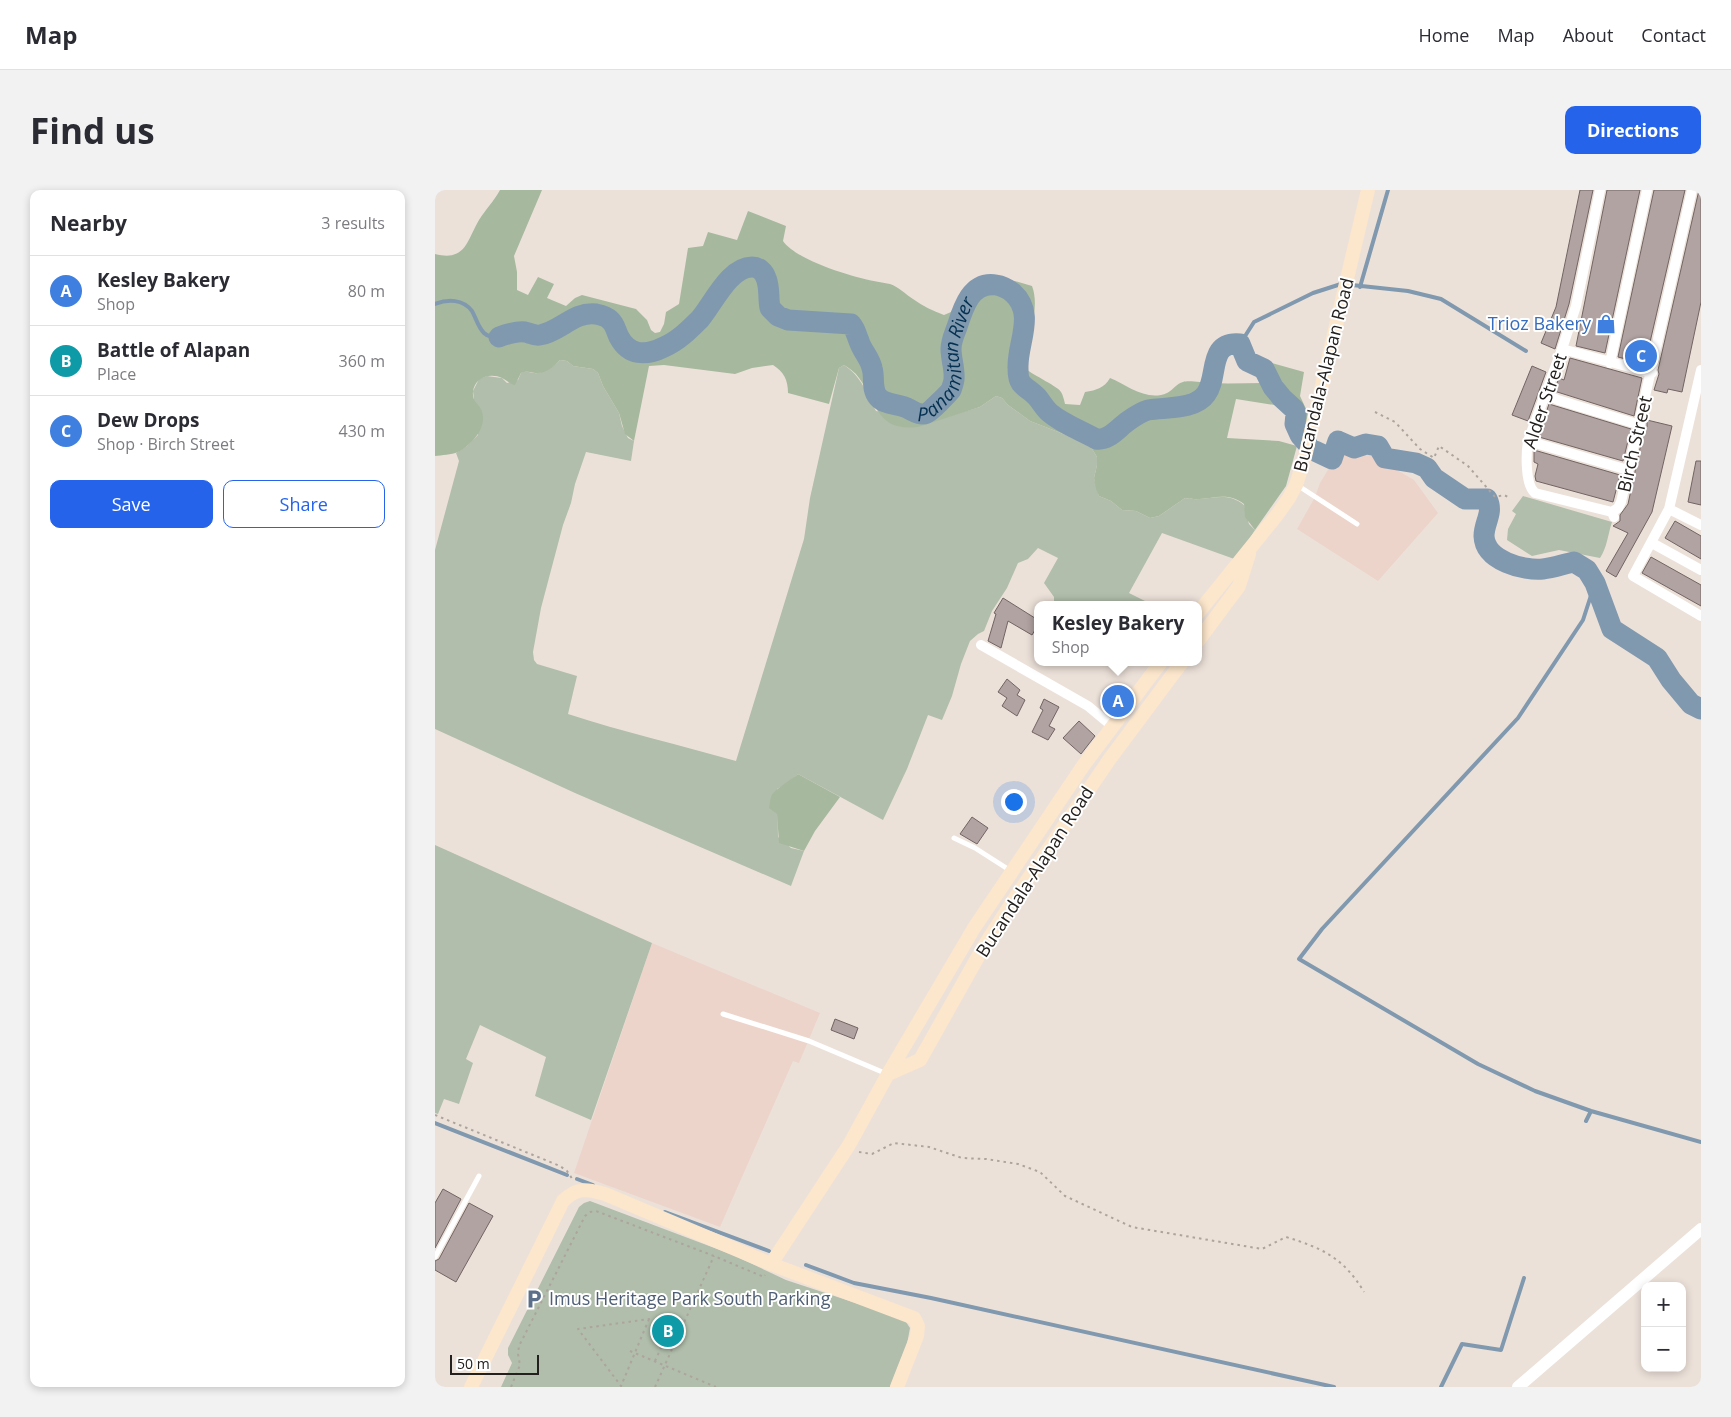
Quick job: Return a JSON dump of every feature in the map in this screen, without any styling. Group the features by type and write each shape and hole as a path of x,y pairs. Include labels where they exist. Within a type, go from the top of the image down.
{"main road":[{"name":"Bucandala-Alapan Road","path":"1202,608 1277,515 1296,485 1307,451 1368,190"},
{"name":"Bucandala-Alapan Road","path":"1202,636 1239,586 1248,551"},
{"name":"Bucandala-Alapan Road","path":"771,1264 849,1145 888,1074 968,938 1011,871 1112,726 1158,666"},
{"name":"Bucandala-Alapan Road","path":"888,1074 920,1060 983,946 1109,760 1179,666"},
{"path":"471,1387 563,1201 571,1194 581,1190 605,1194 771,1264 916,1320 918,1326 917,1336 897,1387"}],"street":[{"name":"Alder Street","path":"1600,190 1576,306 1526,454 1530,487 1535,493 1613,515"},
{"path":"1611,363 1647,190"},
{"name":"Birch Street","path":"1613,515 1621,502 1692,190"},
{"path":"1562,349 1651,373"},
{"path":"1701,370 1669,509 1633,576 1701,616"},
{"path":"1545,394 1558,400 1639,425"},
{"path":"1529,441 1628,470"},
{"path":"1669,509 1701,525"},
{"path":"1652,543 1701,570"},
{"path":"981,645 1088,706 1112,726"},
{"path":"1518,1387 1701,1229"}],"lane":[{"path":"1296,485 1357,524"},
{"path":"954,838 975,848 1011,871"},
{"path":"723,1014 809,1041 888,1074"},
{"path":"435,1257 479,1176"}],"path":[{"path":"1375,412 1395,422 1420,449 1434,458 1439,446 1459,459 1472,470 1495,497 1504,496 1510,498"},
{"path":"435,1115 560,1166 567,1171 581,1190"},
{"path":"849,1145 860,1153 873,1154 894,1143 929,1147 962,1158 986,1159 1018,1164 1040,1172 1065,1196 1132,1227 1262,1249 1286,1237 1309,1244 1337,1258 1355,1277 1364,1292"},
{"path":"511,1387 521,1365 518,1354 519,1346 585,1216 590,1212 596,1211 764,1277 771,1264"},
{"path":"655,1387 714,1256"},
{"path":"649,1319 635,1353 621,1386 577,1328 649,1319"},
{"path":"613,1324 614,1329"},
{"path":"655,1361 669,1330"},
{"path":"631,1351 716,1387"},
{"path":"599,1357 603,1354"}],"shaded area":[{"path":"1341,448 1370,454 1414,480 1438,513 1378,581 1297,529 1315,497 1320,483"},
{"path":"652,943 820,1013 799,1063 793,1061 720,1227 574,1173"}],"green space":[{"path":"500,190 542,190 514,256 517,272 517,290 528,295 538,277 554,284 547,298 566,306 582,295 636,309 647,320 651,330 655,333 660,332 664,324 666,312 679,304 688,248 703,246 708,232 737,240 748,211 786,226 783,241 790,248 813,262 842,273 893,285 921,304 944,315 951,312 962,292 980,276 1015,281 1032,286 1035,305 1026,369 1059,390 1065,404 1080,405 1085,392 1100,388 1110,378 1145,394 1160,395 1167,393 1186,381 1264,383 1268,362 1304,372 1300,396 1308,413 1304,445 1288,430 1287,407 1236,399 1227,438 1279,441 1297,446 1286,486 1255,530 1245,517 1244,504 1230,497 1185,498 1159,516 1150,518 1136,511 1122,510 1111,501 1099,496 1094,478 1097,457 1092,449 1084,442 1030,421 1008,405 1002,398 996,396 980,407 918,427 904,427 894,425 879,413 857,376 844,365 839,368 829,404 788,393 785,377 773,365 752,368 735,374 664,365 649,366 634,441 625,434 619,413 603,386 598,373 593,369 573,366 567,361 560,360 544,372 521,373 515,385 497,376 488,376 479,380 473,392 474,400 483,415 483,422 478,434 469,445 458,452 435,456 435,254 453,255 464,248 479,220"},
{"path":"560,360 567,361 573,366 593,369 598,373 603,386 619,413 622,426 628,438 634,441 631,461 586,452 563,525 541,608 533,652 534,660 537,664 577,676 568,714 736,761 804,539 810,498 839,368 844,365 855,374 876,411 932,421 980,407 996,396 1002,398 1008,405 1030,421 1084,442 1092,449 1097,457 1094,478 1099,496 1111,501 1122,510 1136,511 1150,518 1159,516 1185,498 1230,498 1244,505 1249,524 1255,530 1237,560 1162,533 1129,593 1145,601 1054,601 1054,597 1044,583 1058,558 1038,548 1028,559 1018,563 1007,588 992,611 984,631 970,641 942,720 928,715 907,769 883,820 798,774 777,789 778,837 791,848 804,851 791,886 575,793 435,729 435,550 459,461 456,453 467,446 478,435 473,391 479,379 487,376 502,378 507,383 518,380 523,372 541,372"},
{"path":"1523,496 1612,522 1606,545 1600,558 1559,550 1532,556 1507,540 1508,529 1516,514 1512,511"},
{"path":"798,774 840,797 815,831 804,851 779,843 777,814 769,808 773,793"},
{"path":"435,845 652,943 591,1120 535,1096 546,1057 480,1025 466,1059 473,1063 459,1104 444,1099 438,1114 435,1113"},
{"path":"590,1201 733,1255 786,1280 904,1319 910,1328 907,1344 890,1387 501,1387 512,1363 508,1355 508,1348 579,1207"}],"building":[{"path":"1580,190 1593,190 1569,304 1555,349 1541,343 1556,307"},
{"path":"1607,190 1640,190 1605,353 1576,346"},
{"path":"1654,190 1685,190 1645,364 1618,357"},
{"path":"1699,190 1701,190 1701,302 1682,392 1668,389 1667,393 1654,390"},
{"path":"1570,358 1642,378 1634,416 1554,391 1559,378 1564,380"},
{"path":"1532,366 1546,372 1528,421 1512,415"},
{"path":"1549,404 1631,429 1623,461 1539,437"},
{"path":"1647,420 1672,426 1652,512 1616,577 1606,571 1628,533 1613,526 1620,521 1620,515 1628,504 1644,430 1647,427"},
{"path":"1534,450 1620,475 1613,502 1536,481 1535,476 1538,464 1534,462"},
{"path":"1696,461 1701,461 1701,505 1688,502"},
{"path":"1675,521 1701,536 1701,559 1665,538"},
{"path":"1651,557 1701,585 1701,606 1642,573"},
{"path":"1003,598 1034,617 1034,632 1032,635 1008,621 1001,648 988,641 996,614 994,613"},
{"path":"1007,679 1020,690 1017,695 1025,700 1017,716 1002,706 1007,698 998,692"},
{"path":"1114,694 1123,699 1110,715 1105,712"},
{"path":"1044,699 1059,707 1049,726 1055,729 1048,740 1032,732 1043,710 1040,708"},
{"path":"1079,721 1095,736 1081,754 1063,738"},
{"path":"972,817 988,828 977,844 960,834"},
{"path":"835,1019 858,1028 854,1039 831,1030"},
{"path":"443,1189 461,1199 435,1248 435,1203"},
{"path":"469,1203 493,1216 456,1282 435,1270 435,1261 439,1259"}],"waterway":[{"path":"1360,287 1388,190"},
{"name":"Panamitan River","path":"499,337 519,332 540,335 581,316 596,314 606,317 612,322 619,337 628,348 644,353 651,352 669,345 683,335 700,319 722,287 736,273 755,267 761,270 765,276 768,285 770,308 778,316 788,320 851,324 871,364 874,387 878,397 885,402 922,414 931,410 951,390 954,382 951,353 952,343 969,297 980,287 996,285 1013,293 1020,301 1023,310 1024,329 1018,358 1020,381 1050,413 1061,421 1096,439 1109,436 1138,414 1145,411 1195,403 1206,394 1210,387 1218,354 1223,348 1240,344 1247,361 1264,369 1273,387 1294,409 1296,414 1295,424 1300,435 1307,443"},
{"path":"1240,344 1254,322 1313,293 1341,284"},
{"path":"1352,285 1408,291 1441,299 1526,351"},
{"name":"Panamitan River","path":"435,304 445,301 455,301 464,304 472,311 484,333 489,336 499,337"},
{"name":"Panamitan River","path":"1315,451 1332,459 1338,441 1354,448 1366,444 1378,446 1385,458 1416,463 1427,468 1434,478 1465,499 1487,499 1489,513 1484,536 1486,545 1491,552 1507,563 1526,568 1543,569 1574,562 1587,570 1595,583 1612,629 1657,658 1671,680 1691,704 1701,709"},
{"path":"1595,583 1583,620 1518,718 1322,929 1299,959 1478,1064 1535,1091 1591,1111 1701,1142"},
{"path":"1586,1121 1591,1111"},
{"path":"435,1123 567,1175"},
{"path":"577,1179 593,1185"},
{"path":"665,1212 769,1251"},
{"path":"806,1265 854,1283 931,1298 1334,1387"},
{"path":"1441,1387 1462,1344 1501,1350 1524,1278"}],"place":[{"name":"Trioz Bakery","path":"1606,324"},
{"name":"Dew Drops","path":"1641,356"},
{"name":"Kesley Bakery","path":"1118,701"},
{"name":"Imus Heritage Park South Parking","path":"534,1299"},
{"name":"Battle of Alapan","path":"668,1331"}]}
